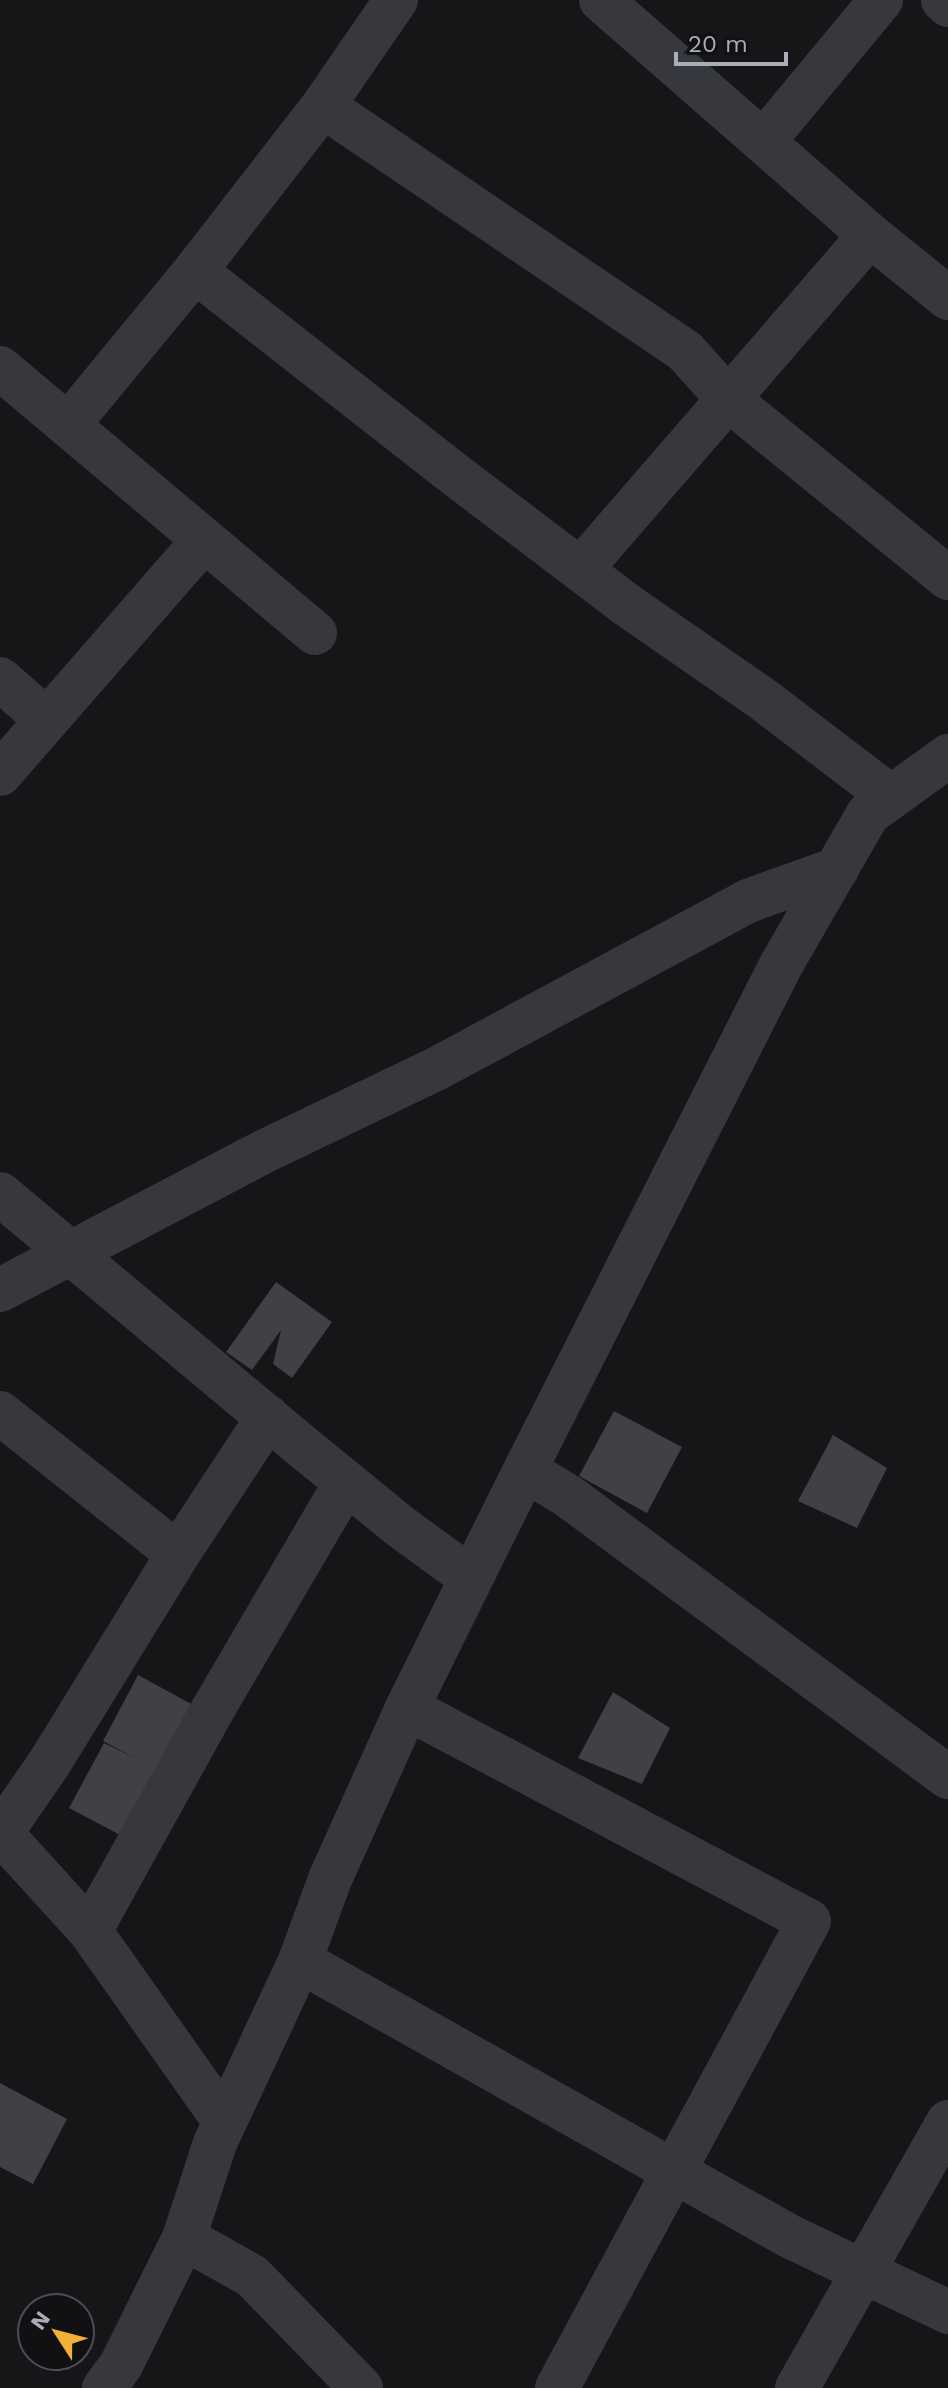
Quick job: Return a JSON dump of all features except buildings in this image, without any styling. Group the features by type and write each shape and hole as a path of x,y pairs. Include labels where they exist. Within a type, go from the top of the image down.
{"street":[{"path":"68,425 195,271 323,106 396,0"},
{"path":"601,0 870,235 948,298"},
{"path":"764,141 881,0"},
{"path":"943,0 948,5"},
{"path":"323,106 685,351 728,399 948,578"},
{"path":"581,569 870,235"},
{"path":"195,271 627,605 764,700 891,797"},
{"path":"0,368 315,633"},
{"path":"0,774 204,540"},
{"path":"0,679 47,720"},
{"path":"104,2388 121,2365 184,2238 215,2143 300,1961 330,1879 407,1708 781,965 868,814 948,756"},
{"path":"0,1290 265,1151 438,1068 748,901 837,869"},
{"path":"0,1194 401,1527 471,1578"},
{"path":"0,1413 178,1554"},
{"path":"225,2122 90,1931 0,1832 50,1762 178,1554 268,1417"},
{"path":"525,1470 568,1496 948,1777"},
{"path":"90,1931 213,1709 346,1482"},
{"path":"407,1708 809,1921 557,2388"},
{"path":"300,1961 789,2236 948,2312"},
{"path":"797,2388 948,2122"},
{"path":"184,2238 252,2276 361,2388"}]}
